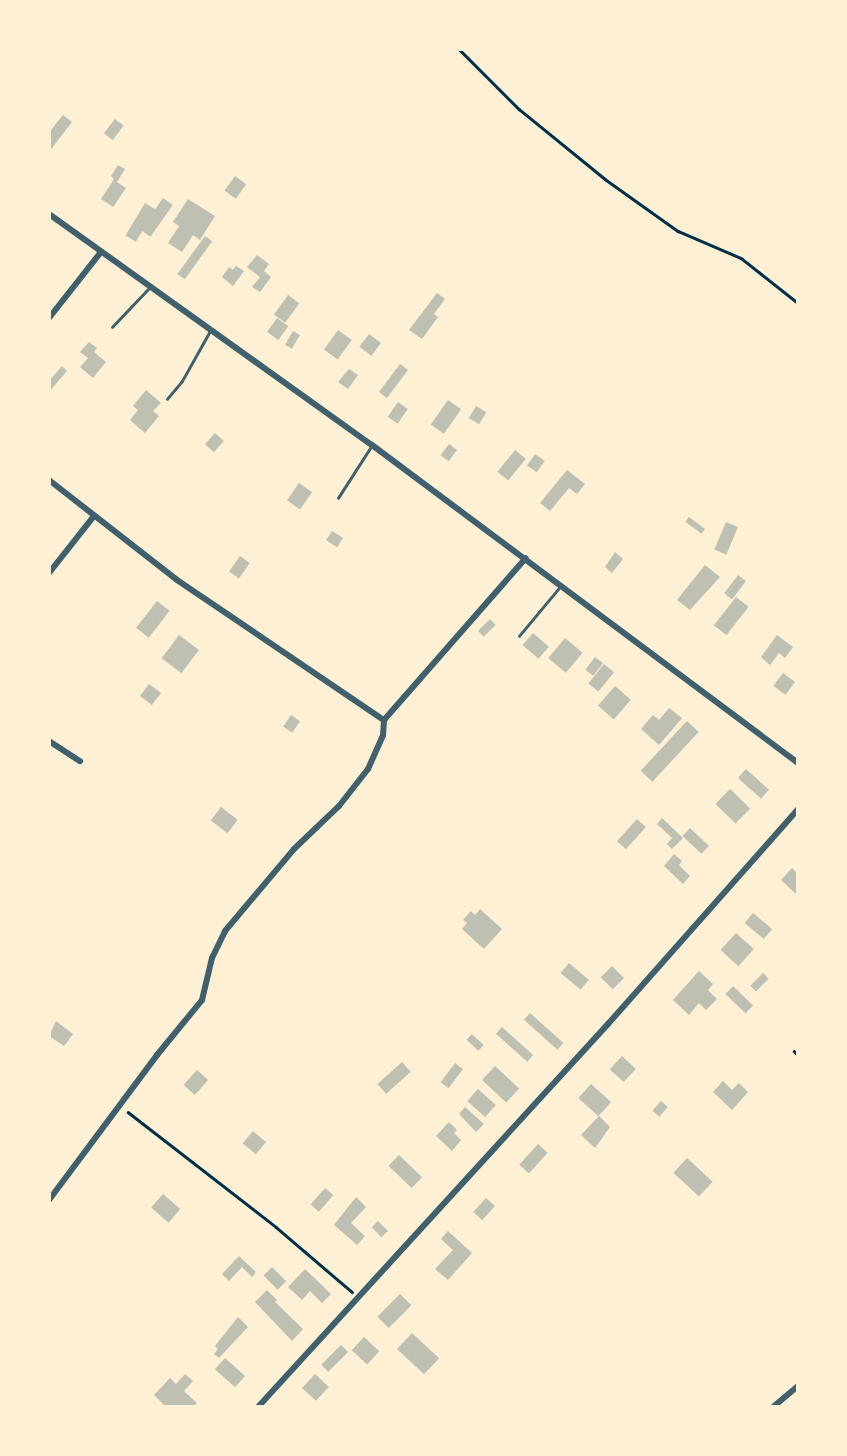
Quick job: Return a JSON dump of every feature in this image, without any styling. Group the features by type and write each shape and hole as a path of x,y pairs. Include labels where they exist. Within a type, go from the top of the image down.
{"street":[{"path":"49,214 526,558 798,763"},
{"path":"49,318 101,252"},
{"path":"49,480 177,580 384,720"},
{"path":"49,573 94,516"},
{"path":"49,1200 202,1000 212,958 225,931 294,849 339,806 368,769 383,735 384,720 526,558"},
{"path":"49,741 80,761"},
{"path":"258,1407 608,1024 798,809"},
{"path":"773,1407 798,1386"}],"lane":[{"path":"112,327 150,287"},
{"path":"167,399 182,381 211,330"},
{"path":"338,498 372,446"},
{"path":"519,636 561,584"}],"path":[{"path":"459,49 519,109 605,179 678,231 741,258 798,303"},
{"path":"794,1051 798,1055"},
{"path":"119,1107 141,1120 276,1227 358,1297"}],"building":[{"path":"63,115 72,122 49,152 49,129 51,130"},
{"path":"115,119 124,126 113,140 104,133"},
{"path":"118,165 125,169 117,182 126,188 113,207 101,199 114,179 111,176"},
{"path":"235,176 246,184 236,199 224,191"},
{"path":"163,198 173,205 150,237 141,230"},
{"path":"188,199 215,216 200,240 193,235 182,252 168,243 179,226 173,222"},
{"path":"145,203 155,209 136,242 125,236"},
{"path":"205,236 212,241 185,279 177,274"},
{"path":"257,255 269,264 264,271 271,277 260,292 252,287 260,277 247,267"},
{"path":"236,266 244,271 233,286 222,277 229,267 233,270"},
{"path":"437,293 445,299 434,314 438,317 422,339 409,330"},
{"path":"288,295 299,303 285,323 274,314"},
{"path":"277,318 288,326 278,340 267,332"},
{"path":"338,330 352,340 338,359 324,349"},
{"path":"293,331 300,335 292,349 285,345"},
{"path":"369,334 381,343 371,356 359,347"},
{"path":"89,342 97,348 94,352 106,362 93,378 80,367 88,358 80,352"},
{"path":"400,364 408,370 387,398 379,392"},
{"path":"62,366 67,371 49,392 49,381"},
{"path":"349,369 358,375 348,389 338,382"},
{"path":"146,390 161,403 153,411 159,416 145,433 130,420 138,410 133,406"},
{"path":"448,400 461,409 444,434 431,425"},
{"path":"398,402 408,409 398,424 388,417"},
{"path":"476,406 486,412 479,424 469,418"},
{"path":"215,433 224,441 214,452 205,444"},
{"path":"449,444 457,450 449,461 441,455"},
{"path":"515,450 526,459 508,481 497,472"},
{"path":"535,454 545,461 537,472 527,465"},
{"path":"567,470 585,484 577,494 569,488 550,511 540,503"},
{"path":"299,483 312,492 300,509 287,500"},
{"path":"689,517 705,529 701,534 685,522"},
{"path":"726,522 738,527 726,555 714,550"},
{"path":"332,531 343,538 337,547 326,540"},
{"path":"615,552 623,559 612,573 605,567"},
{"path":"240,556 250,563 239,578 229,572"},
{"path":"705,565 720,577 690,610 677,600"},
{"path":"738,575 746,581 732,599 724,593"},
{"path":"736,597 749,607 726,635 714,625"},
{"path":"157,601 170,611 149,638 136,628"},
{"path":"490,619 496,625 484,637 478,631"},
{"path":"533,633 549,647 538,659 523,645"},
{"path":"179,635 199,650 182,673 162,658"},
{"path":"777,635 793,647 785,658 779,653 770,665 761,657"},
{"path":"565,638 583,653 566,673 548,658"},
{"path":"595,657 603,663 593,676 585,670"},
{"path":"604,664 614,672 598,692 588,683"},
{"path":"783,673 795,682 785,695 773,686"},
{"path":"149,684 161,693 152,705 140,696"},
{"path":"615,686 631,700 614,719 598,706"},
{"path":"669,708 682,718 659,745 641,729 653,715 659,720"},
{"path":"291,715 300,721 292,733 283,727"},
{"path":"687,721 699,732 652,782 641,771"},
{"path":"746,769 769,790 761,799 738,778"},
{"path":"730,789 750,808 736,824 715,804"},
{"path":"221,807 238,820 228,833 211,821"},
{"path":"662,818 683,838 672,849 667,844 672,838 657,824"},
{"path":"637,819 646,827 626,849 617,841"},
{"path":"690,828 709,846 702,854 682,836"},
{"path":"674,854 682,861 679,865 690,876 683,884 664,866"},
{"path":"792,868 798,874 798,896 781,880"},
{"path":"480,909 502,929 484,949 462,929 467,923 463,920 471,911 475,915"},
{"path":"753,913 772,929 764,939 745,923"},
{"path":"736,933 754,949 738,966 721,950"},
{"path":"569,963 589,980 581,990 561,973"},
{"path":"612,966 624,978 613,989 601,977"},
{"path":"699,971 713,984 708,990 717,999 706,1010 699,1003 689,1015 673,1000"},
{"path":"763,973 769,979 756,991 750,986"},
{"path":"733,986 753,1005 746,1013 725,994"},
{"path":"530,1013 563,1043 557,1050 524,1020"},
{"path":"56,1021 73,1034 64,1046 49,1036"},
{"path":"502,1027 533,1055 527,1062 496,1034"},
{"path":"472,1034 484,1045 478,1051 467,1040"},
{"path":"622,1056 636,1069 624,1082 610,1069"},
{"path":"402,1062 411,1072 386,1094 377,1084"},
{"path":"455,1063 463,1069 449,1088 441,1082"},
{"path":"495,1066 519,1089 506,1102 482,1080"},
{"path":"197,1070 208,1080 195,1095 184,1085"},
{"path":"723,1081 732,1090 739,1083 748,1092 732,1110 713,1092"},
{"path":"591,1084 611,1102 598,1116 578,1098"},
{"path":"478,1089 496,1105 485,1117 467,1101"},
{"path":"661,1101 668,1107 659,1117 652,1111"},
{"path":"465,1107 484,1124 476,1132 459,1114"},
{"path":"599,1116 610,1127 595,1148 581,1135"},
{"path":"449,1122 457,1130 454,1133 461,1140 452,1151 436,1136"},
{"path":"253,1131 266,1142 256,1154 243,1143"},
{"path":"538,1144 548,1153 529,1174 519,1165"},
{"path":"399,1155 422,1177 412,1188 389,1166"},
{"path":"687,1158 713,1182 699,1196 673,1173"},
{"path":"325,1188 333,1195 319,1212 311,1205"},
{"path":"163,1194 180,1209 169,1223 151,1208"},
{"path":"356,1197 366,1207 351,1223 365,1236 357,1245 334,1225"},
{"path":"486,1198 495,1206 482,1220 473,1212"},
{"path":"378,1221 388,1231 382,1237 372,1227"},
{"path":"448,1231 472,1253 448,1280 435,1269 453,1250 441,1239"},
{"path":"239,1256 256,1272 252,1277 242,1267 229,1281 222,1274"},
{"path":"272,1267 286,1281 278,1290 264,1275"},
{"path":"305,1269 331,1294 322,1303 310,1291 302,1300 288,1287"},
{"path":"267,1290 277,1300 275,1302 303,1329 292,1341 255,1302"},
{"path":"400,1294 411,1305 389,1328 377,1317"},
{"path":"238,1317 248,1327 219,1358 214,1354 218,1349 215,1346"},
{"path":"412,1333 439,1358 424,1374 397,1349"},
{"path":"364,1337 379,1351 367,1364 352,1350"},
{"path":"341,1345 348,1352 328,1372 321,1365"},
{"path":"225,1358 245,1376 235,1387 215,1369"},
{"path":"185,1374 193,1381 184,1391 197,1403 193,1407 166,1407 154,1395 170,1378 176,1384"},
{"path":"315,1374 329,1387 316,1401 302,1388"}]}
